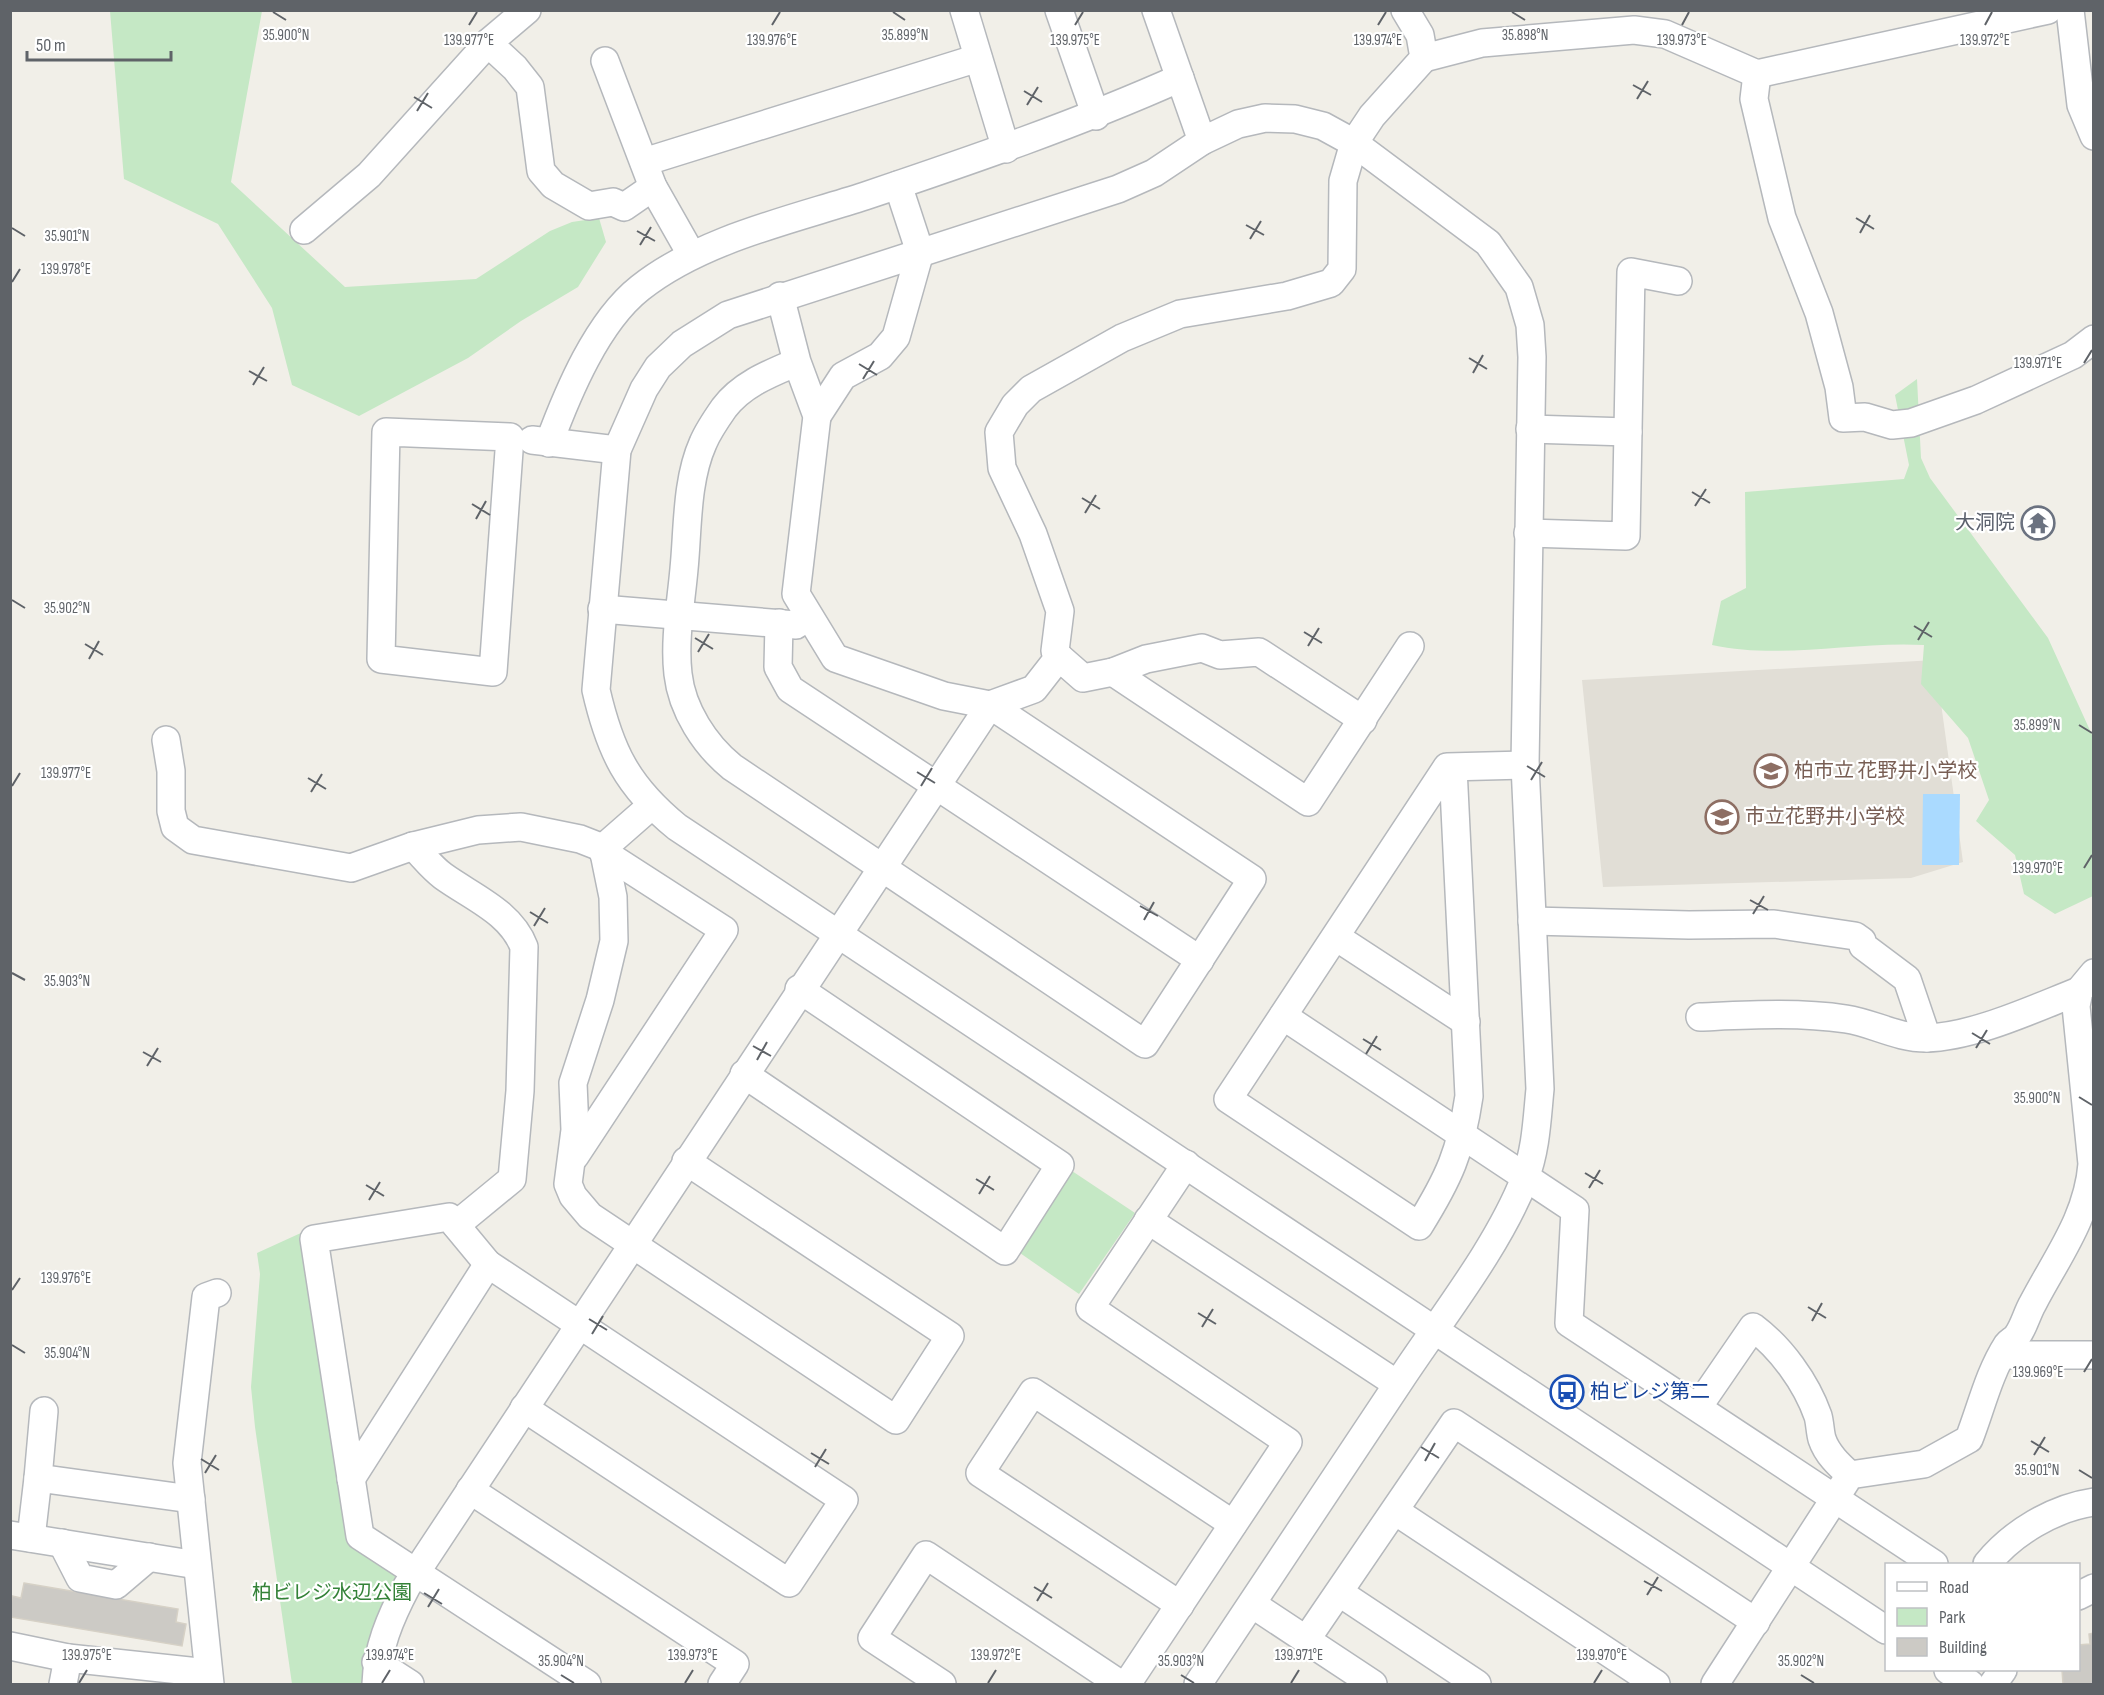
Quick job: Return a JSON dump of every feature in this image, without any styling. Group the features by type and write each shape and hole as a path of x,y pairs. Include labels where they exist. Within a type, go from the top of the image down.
{"street":[{"path":"304,230 369,175 488,43 527,10"},
{"path":"964,10 1006,148"},
{"path":"1059,10 1096,116"},
{"path":"1156,10 1203,141"},
{"path":"1405,10 1420,35 1424,58"},
{"path":"1363,720 1259,652 1220,655 1202,648 1146,659 1113,672 1083,678 1059,657 1055,651 1060,612 1033,534 1002,468 999,432 1015,405 1031,389 1122,338 1180,314 1287,296 1331,283 1341,269 1343,181 1353,143 1371,116 1424,58 1482,43 1634,30 1665,34 1756,75 2048,10"},
{"path":"2070,10 2081,105 2094,136"},
{"path":"488,43 516,68 530,87 541,171 553,185 589,206 613,202 624,207 653,187"},
{"path":"644,162 978,58"},
{"path":"605,61 653,187 691,254"},
{"path":"1756,75 1754,99 1782,218 1819,313 1839,387 1843,418 1866,417 1892,425 1911,423 1976,400 2073,355 2094,339"},
{"path":"549,443 569,390 602,332 639,289 691,254 1096,116 1180,78"},
{"path":"1198,1684 1434,1330 1508,1216 1525,1177 1536,1136 1540,1089 1525,765 1530,325 1519,287 1488,243 1353,143 1323,126 1295,118 1265,118 1238,124 1203,141 1154,173 1118,189 780,296 728,315 682,344 658,367 644,389 617,450 596,690 604,726 617,759 651,806 676,828 1186,1164 1434,1330 1885,1629"},
{"path":"797,362 763,376 741,392 725,407 703,443 693,480 680,615 680,683 695,722 711,747 732,767 1145,1044 1252,879 990,705 944,696 835,658 796,594 817,416 843,376 880,356 896,338 920,252 898,185"},
{"path":"1528,533 1626,536 1631,272 1678,281"},
{"path":"780,296 797,362 817,416"},
{"path":"1530,429 1628,432"},
{"path":"510,437 493,672 381,660 386,432 510,437 617,450"},
{"path":"602,609 815,626"},
{"path":"779,623 778,667 790,689 1200,960"},
{"path":"1113,672 1308,802 1410,646"},
{"path":"410,1684 376,1673 388,1622 416,1572 836,933 990,705 1034,689 1059,657"},
{"path":"166,740 171,771 171,811 175,827 193,840 351,868 413,846 478,830 521,827 580,839 603,850 724,930 571,1162"},
{"path":"1453,768 1469,1096 1463,1135 1446,1183 1419,1226 1228,1099 1447,767 1525,765"},
{"path":"603,850 651,806"},
{"path":"413,846 441,875 500,914 518,932 524,947 520,1091 512,1179 456,1225"},
{"path":"603,850 613,897 614,941 600,1000 573,1083 575,1130 568,1184 573,1196 590,1216 896,1420 950,1336 686,1161"},
{"path":"1532,921 1774,924 1855,936 1862,941 1863,946 1907,979 1927,1038"},
{"path":"1336,937 1466,1022"},
{"path":"1698,1407 1753,1327 1766,1337 1798,1376 1818,1416 1822,1441 1836,1463 1850,1475 1924,1464 1969,1439 1986,1389 2072,1233 2091,1184 2092,1164 2076,1006 2086,982"},
{"path":"1713,1013 1798,1013 1850,1020 1896,1034 1927,1038 1974,1029 2086,982"},
{"path":"744,1074 1005,1251 1060,1165 799,989"},
{"path":"1283,1016 1575,1210 1569,1323 1932,1563"},
{"path":"1127,1684 1288,1442 1090,1308 1186,1164"},
{"path":"524,1408 789,1583 844,1500 488,1264 449,1217 314,1239 360,1536 587,1684"},
{"path":"1148,1220 1397,1384"},
{"path":"351,1479 488,1264"},
{"path":"10,1646 65,1671 209,1678 188,1463 206,1297 217,1293"},
{"path":"2010,1345 2094,1355"},
{"path":"1180,1605 980,1473 1033,1392 1233,1524"},
{"path":"44,1411 38,1478 21,1537 197,1564"},
{"path":"1306,1640 1454,1422 1756,1622"},
{"path":"1715,1684 1850,1475"},
{"path":"38,1478 191,1499"},
{"path":"470,1490 735,1664 722,1684"},
{"path":"1988,1563 2017,1535 2046,1518 2094,1502"},
{"path":"1395,1511 1656,1684"},
{"path":"942,1684 872,1638 926,1555 1120,1684"},
{"path":"2080,1595 2094,1588"},
{"path":"1340,1593 1477,1684"},
{"path":"1252,1604 1373,1684"},
{"path":"1993,1684 2002,1671"},
{"path":"1937,1678 1970,1684"}],"shaded area":[{"name":"柏市立 花野井小学校","path":"1935,660 1963,862 1911,878 1603,887 1582,680"}],"green space":[{"path":"110,11 262,11 231,182 345,287 476,279 550,231 572,222 599,218 606,242 578,287 521,321 468,358 359,416 292,385 272,308 218,224 124,179"},
{"path":"1917,379 1921,458 1930,478 2048,638 2093,737 2093,896 2055,914 2024,894 2015,855 1976,821 1989,800 1968,738 1921,684 1924,645 1871,645 1764,651 1712,645 1721,601 1746,588 1745,492 1904,479 1909,465 1895,395"},
{"path":"1072,1171 1135,1213 1079,1294 1020,1253"},
{"name":"柏ビレジ水辺公園","path":"303,1232 353,1540 397,1570 399,1579 366,1684 292,1684 255,1427 251,1387 260,1274 257,1253"}],"water":[{"path":"1923,794 1960,794 1959,865 1922,865"}],"building":[{"path":"24,1583 178,1609 176,1622 186,1624 182,1646 10,1617 12,1596 21,1598"},
{"path":"2094,1633 2094,1684 2063,1684 2062,1671 2080,1671 2080,1645 2090,1644 2089,1634"}],"place":[{"name":"大洞院","path":"2038,523"},
{"name":"柏市立 花野井小学校","path":"1771,771"},
{"name":"市立花野井小学校","path":"1722,817"},
{"name":"柏ビレジ第二","path":"1567,1392"}]}
